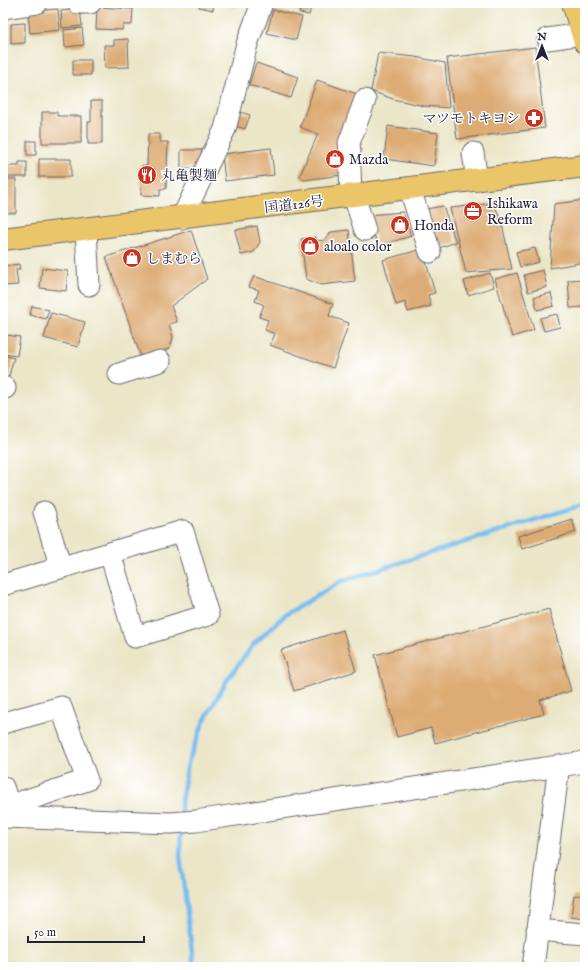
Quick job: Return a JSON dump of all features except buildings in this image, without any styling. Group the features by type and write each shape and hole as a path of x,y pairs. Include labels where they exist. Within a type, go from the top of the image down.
{"main road":[{"path":"573,3 584,38"},
{"name":"国道126号","path":"3,239 352,197 585,166"}],"street":[{"path":"3,8 37,3"},
{"path":"78,3 90,3"},
{"path":"182,218 225,129 248,44 262,3"},
{"path":"548,39 584,38"},
{"path":"365,100 350,143 352,197 365,230"},
{"path":"474,152 477,180"},
{"path":"410,189 430,252"},
{"path":"86,230 89,285"},
{"path":"119,374 160,361"},
{"path":"44,512 61,568"},
{"path":"3,585 183,531 208,615 135,637 110,553"},
{"path":"3,723 61,707 87,780 7,807"},
{"path":"7,807 172,823 196,821 585,762"},
{"path":"533,967 536,930 559,765"},
{"path":"536,930 585,934"}],"waterway":[{"path":"181,816 181,801 188,763 204,721 227,680 253,645 285,615 342,581 585,504"},
{"path":"181,827 180,856 194,967"}],"place":[{"name":"マツモトキヨシ","path":"534,118"},
{"name":"Mazda","path":"335,159"},
{"name":"丸亀製麺","path":"147,175"},
{"name":"Ishikawa Reform","path":"473,211"},
{"name":"Honda","path":"400,225"},
{"name":"aloalo color","path":"310,246"},
{"name":"しまむら","path":"132,258"}]}
